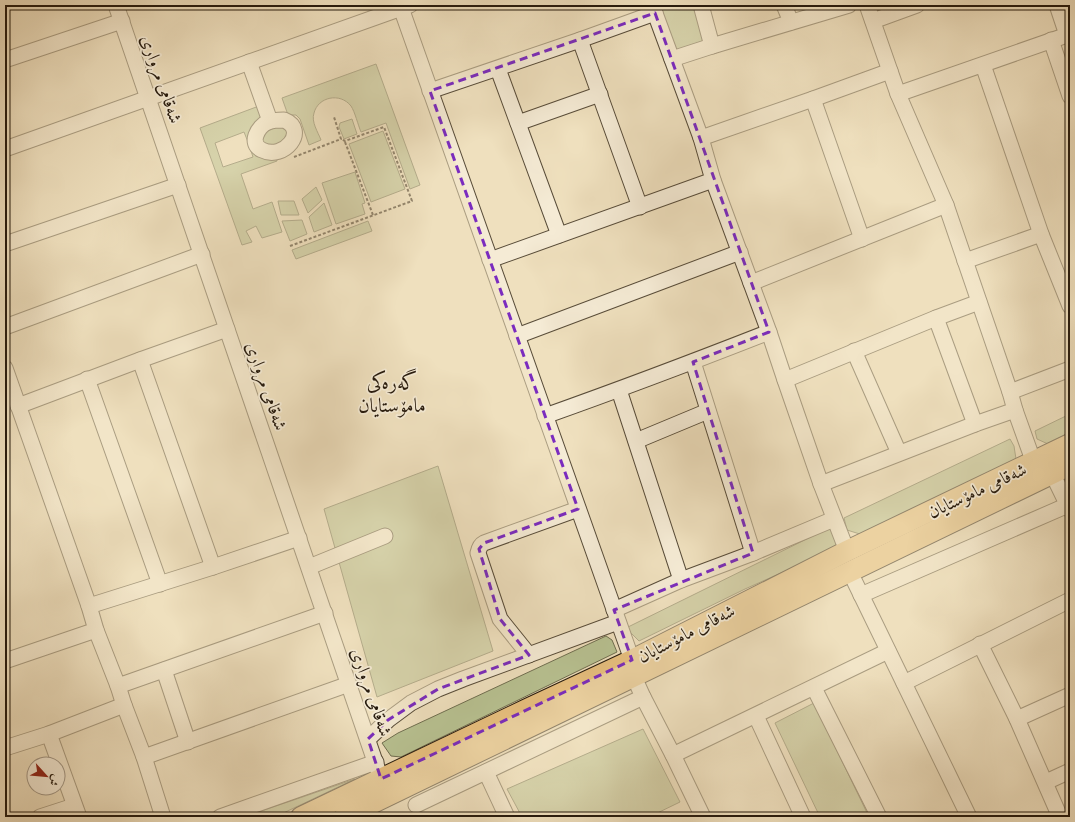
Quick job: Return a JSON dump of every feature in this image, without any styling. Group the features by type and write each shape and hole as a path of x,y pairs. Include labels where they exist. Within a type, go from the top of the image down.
{"main road":[{"name":"شەقامی مامۆستایان","path":"633,668 847,551 1070,444"},
{"name":"شەقامی مامۆستایان","path":"344,817 407,787 495,734 531,716 633,668 850,572 1070,465"},
{"name":"شەقامی مامۆستایان","path":"300,817 378,770 495,734"}],"street":[{"name":"شەقامی مرواری","path":"116,5 378,770"},
{"path":"700,5 712,46"},
{"path":"784,5 791,22"},
{"path":"672,60 712,46 849,5"},
{"path":"867,5 898,94 946,205 1034,462"},
{"path":"873,21 917,5"},
{"path":"898,94 1068,34 1057,5"},
{"path":"5,149 404,6 430,91 616,616 643,697 674,755 703,817"},
{"path":"430,91 580,40 654,9 769,332 820,484 847,551"},
{"path":"5,60 122,21"},
{"path":"580,40 640,207"},
{"path":"1051,40 1070,96"},
{"path":"249,62 270,121"},
{"path":"983,65 1042,234 1066,281 1070,306"},
{"path":"498,69 559,235"},
{"path":"701,138 890,71"},
{"path":"518,123 600,94"},
{"path":"813,99 862,239"},
{"path":"490,260 714,180"},
{"path":"5,244 178,185"},
{"path":"751,283 946,205"},
{"path":"965,261 1042,234"},
{"path":"517,336 740,252"},
{"path":"5,327 202,254"},
{"path":"785,380 979,302"},
{"path":"936,318 975,424"},
{"path":"18,406 87,379 227,329"},
{"path":"545,416 619,390 769,332"},
{"path":"854,351 900,453"},
{"path":"140,360 213,567"},
{"path":"693,362 753,553"},
{"path":"5,368 8,389 18,406 89,606 96,630 144,757 164,817"},
{"path":"1010,392 1070,369"},
{"path":"87,379 160,584"},
{"path":"619,390 682,580"},
{"path":"820,484 1015,410"},
{"path":"636,441 708,411"},
{"path":"861,595 1069,508 1052,473"},
{"path":"529,655 500,619 478,553 479,549 484,543 578,509"},
{"path":"368,739 388,720 412,703 438,689 463,678 529,655 616,616 682,580 753,553 834,519"},
{"path":"309,567 385,536"},
{"path":"89,606 299,538"},
{"path":"850,572 969,817"},
{"path":"904,683 1070,600"},
{"path":"118,686 324,613"},
{"path":"5,661 96,630"},
{"path":"980,644 1017,719 1046,782 1060,817"},
{"path":"674,755 888,651"},
{"path":"164,670 188,742"},
{"path":"144,757 349,684"},
{"path":"814,688 879,817"},
{"path":"1017,719 1070,695"},
{"path":"407,787 418,811 486,772 643,697"},
{"path":"5,748 49,734 124,705"},
{"path":"756,716 803,817"},
{"path":"40,817 76,811 49,734"},
{"path":"220,817 378,770"},
{"path":"1046,782 1070,771"},
{"path":"486,772 508,817"}],"path":[{"path":"334,118 341,139 345,142 373,215"},
{"path":"290,246 412,201 384,127 345,142"},
{"path":"290,159 341,139"}],"highlighted area":[{"path":"655,13 769,332 693,362 753,553 614,610 632,660 381,779 368,739 388,720 438,689 529,655 500,619 479,549 484,543 578,509 430,91"}],"green space":[{"path":"657,5 694,5 706,41 672,52"},
{"path":"376,64 420,185 410,189 386,123 361,132 351,106 341,99 330,98 320,103 313,116 314,123 321,140 309,145 300,119 296,115 288,115 282,98"},
{"path":"259,106 264,121 248,142 244,132 215,143 223,167 253,157 251,151 276,156 277,161 241,174 253,209 272,202 282,232 262,238 256,226 246,231 252,242 242,245 200,128"},
{"path":"352,119 357,134 344,139 339,127 340,123"},
{"path":"283,126 287,129 286,139 277,145 264,146 261,138 265,132 273,128"},
{"path":"383,131 405,189 371,202 349,144"},
{"path":"355,172 365,203 362,204 365,214 336,224 322,183"},
{"path":"316,187 322,200 308,213 302,199"},
{"path":"278,201 294,201 299,215 281,215"},
{"path":"324,203 332,225 314,232 309,217"},
{"path":"302,220 307,234 290,241 282,221"},
{"path":"368,221 372,231 296,259 292,250"},
{"path":"1070,414 1070,432 1048,444 1037,439 1035,431"},
{"path":"1010,439 1014,446 1016,459 863,535 847,530 844,518"},
{"path":"438,466 493,651 377,697 324,509"},
{"path":"827,529 832,530 838,544 837,548 745,589 639,641 626,628"},
{"path":"606,636 612,640 617,652 401,757 391,756 382,743 398,733"},
{"path":"814,703 869,817 820,817 775,723"},
{"path":"643,729 680,802 649,817 522,817 507,789"},
{"path":"355,779 275,817 244,817"}],"district":[{"name":"گەرەکی مامۆستایان","path":"392,394"}]}
